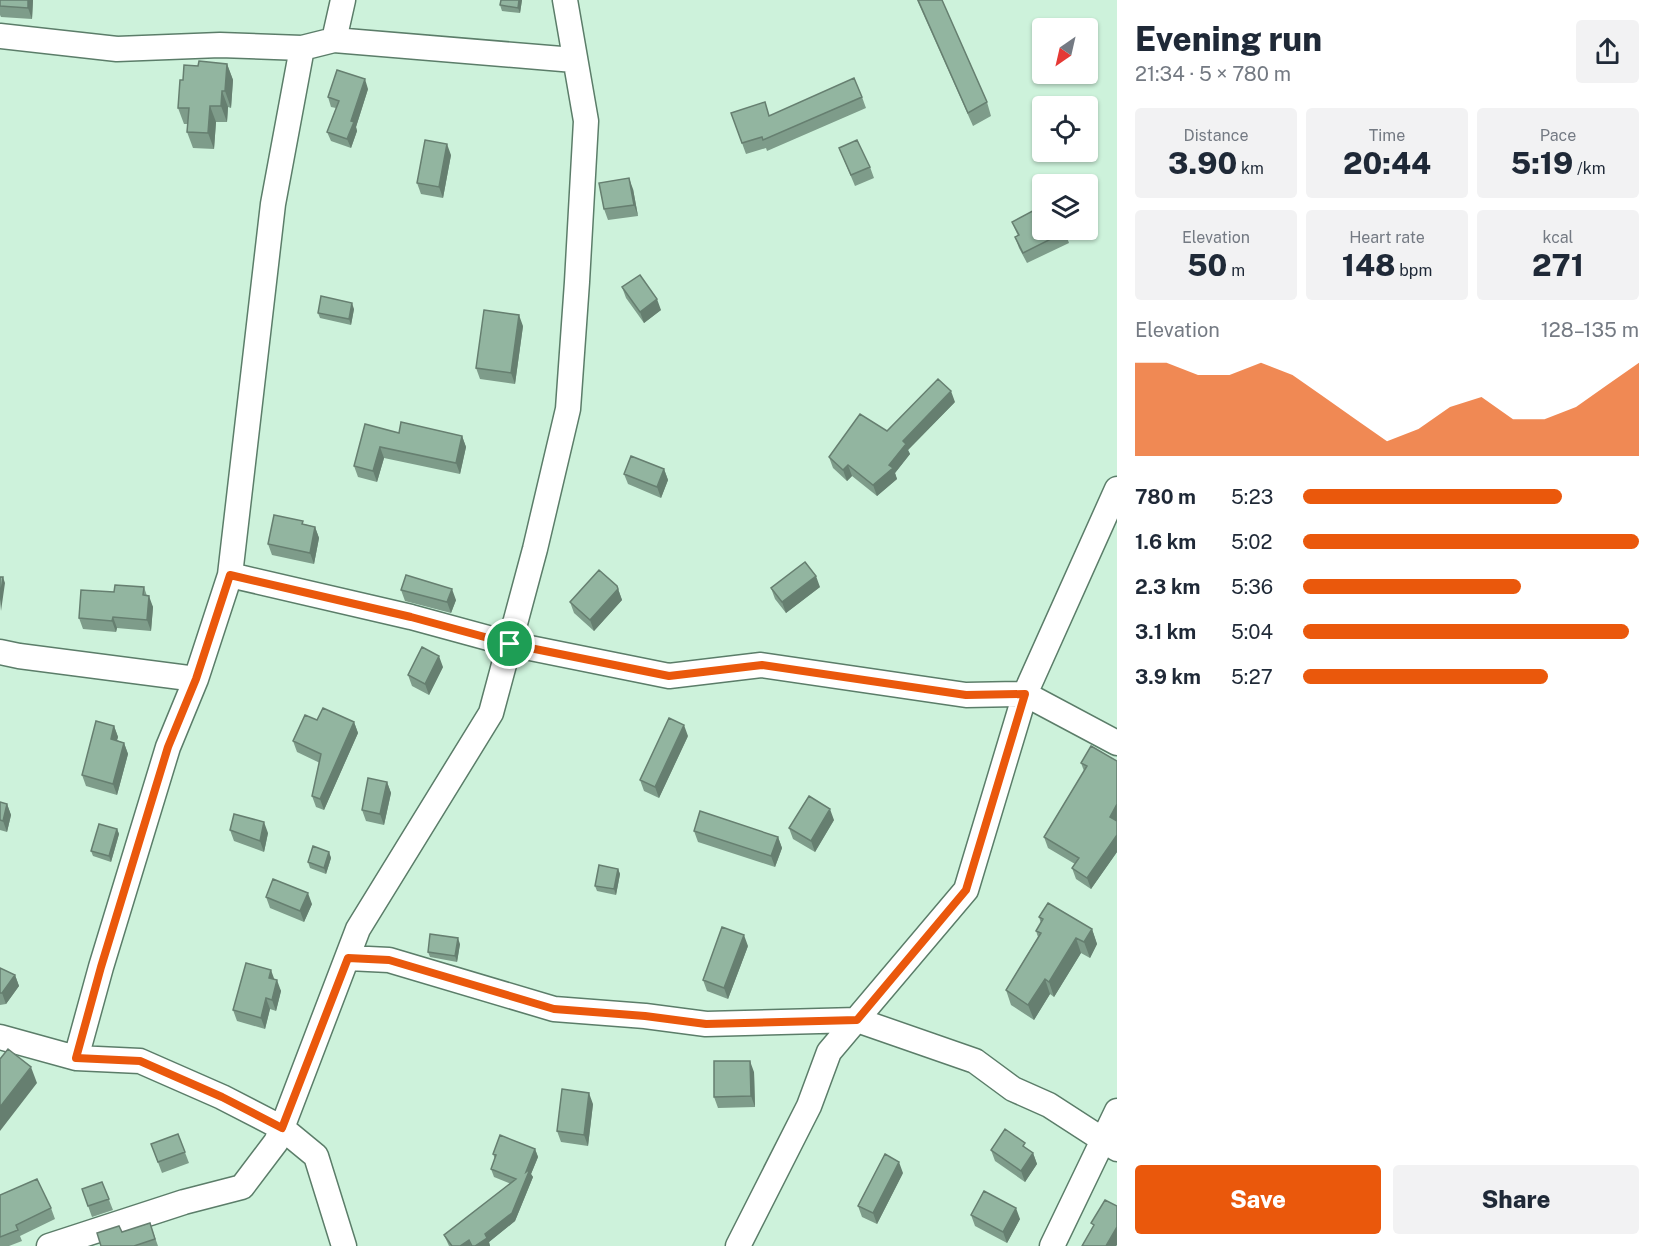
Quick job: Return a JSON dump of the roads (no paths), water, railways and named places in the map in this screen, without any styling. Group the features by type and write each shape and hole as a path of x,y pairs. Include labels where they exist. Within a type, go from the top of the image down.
{"street":[{"path":"334,40 343,0"},
{"path":"49,1246 184,1202 242,1187 276,1142 358,929 490,713 510,644 568,409 586,121 565,0"},
{"path":"0,36 117,49 220,45 302,48 334,40 574,60"},
{"path":"76,1058 101,967 168,747 196,679 230,575 273,204 302,48"},
{"path":"738,1246 809,1106 830,1052 966,890 1025,694 1117,489"},
{"path":"230,575 411,617 510,644 669,676 762,665 966,695 1025,694 1117,743"},
{"path":"0,652 196,679"},
{"path":"348,958 389,960 554,1009 645,1016 706,1024 857,1020 975,1061 1013,1089 1049,1105 1110,1144"},
{"path":"0,1037 76,1058 140,1061 222,1097 282,1128 316,1156 344,1246"},
{"path":"1052,1246 1110,1144 1117,1111"}]}
